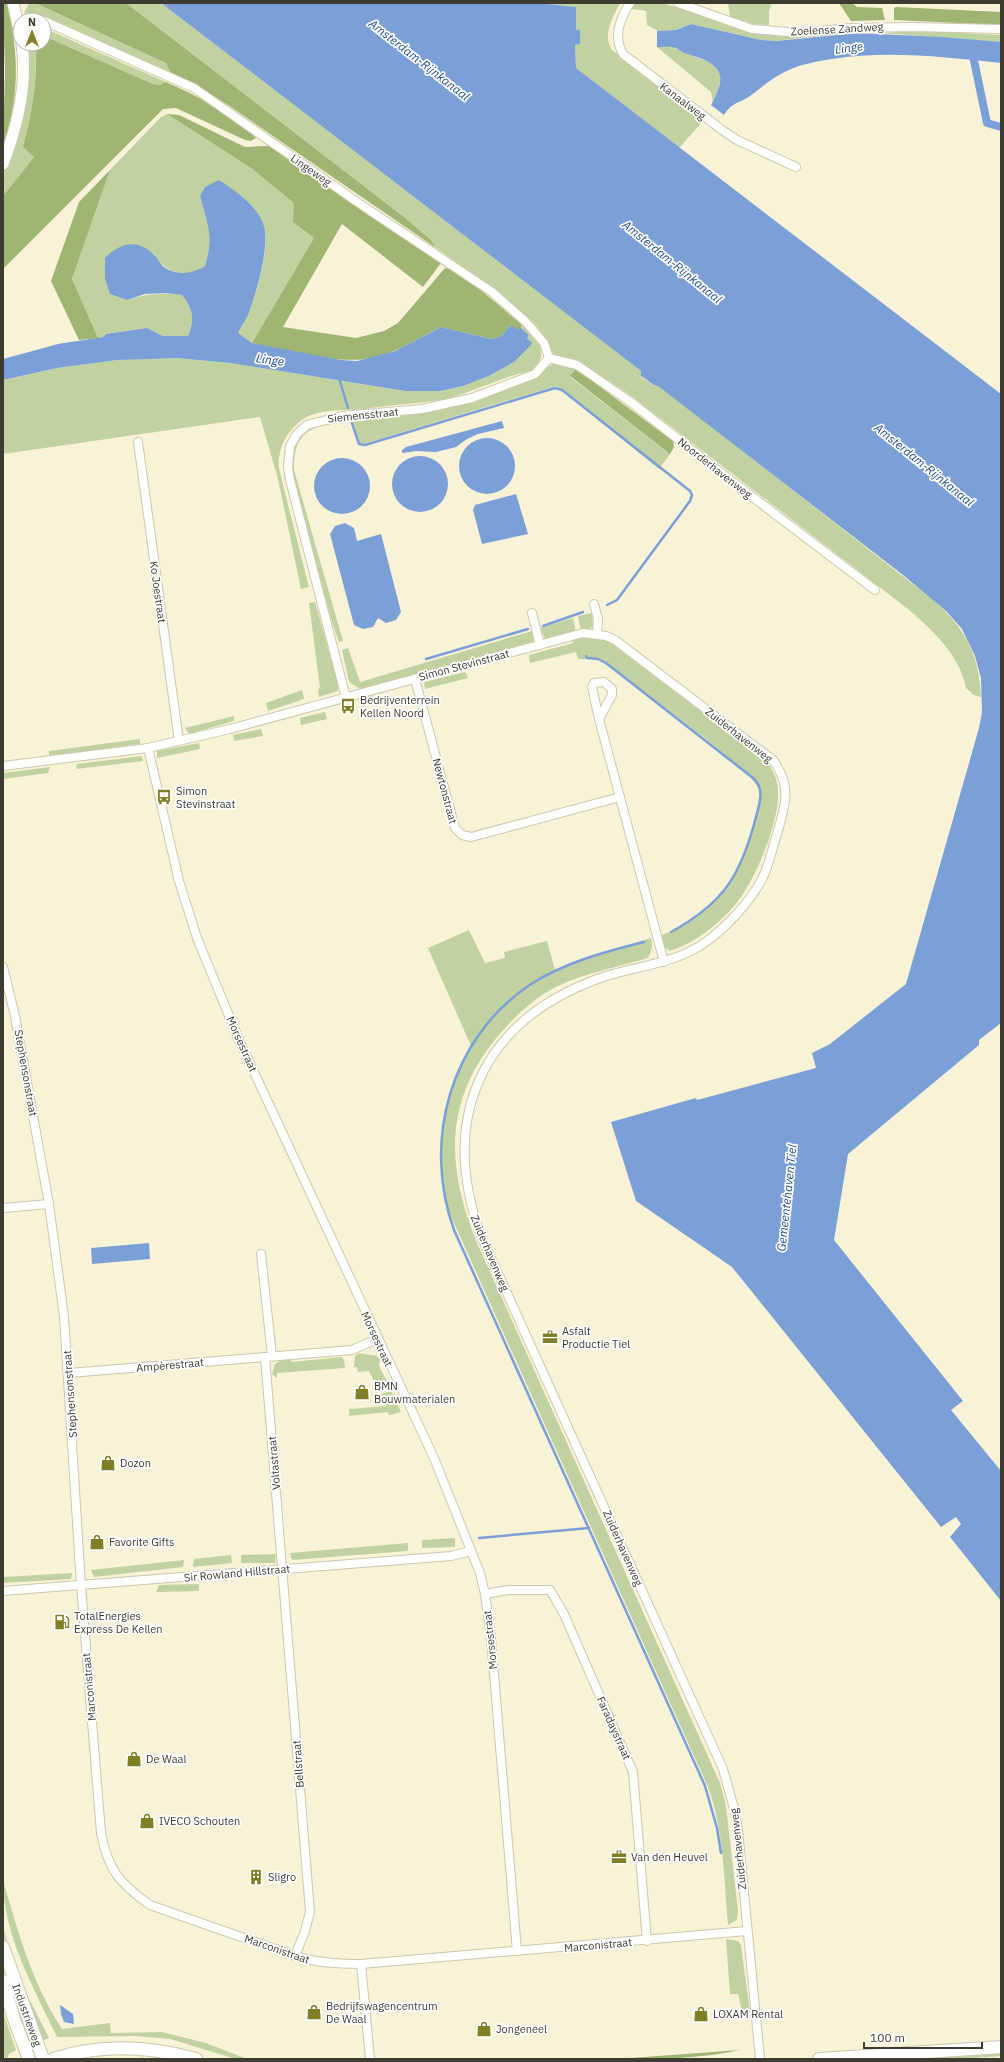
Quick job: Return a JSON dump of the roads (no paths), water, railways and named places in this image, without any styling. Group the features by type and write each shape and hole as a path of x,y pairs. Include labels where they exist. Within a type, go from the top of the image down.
{"main road":[{"name":"Industrieweg","path":"3,1947 43,2059"},
{"name":"Industrieweg","path":"3,1981 14,2019 29,2059"},
{"path":"818,2059 1001,2047"},
{"path":"53,2059 88,2051 121,2048 160,2051 196,2059"}],"street":[{"name":"Kanaalweg","path":"630,3 621,16 618,33 619,44 623,54 737,140 796,167"},
{"name":"Zoelense Zandweg","path":"678,3 752,29 799,33 850,28 913,26 1001,29"},
{"name":"Lingeweg","path":"52,25 194,88 363,206 492,292 525,322 544,343 549,358"},
{"path":"3,164 18,119 23,80 22,52"},
{"name":"Noorderhavenweg","path":"549,358 577,365 626,399 875,590"},
{"name":"Siemensstraat","path":"346,698 290,480 288,467 290,446 297,434 307,425 316,421 342,416 422,409 472,398 535,374 549,358"},
{"name":"Ko Joestraat","path":"138,442 179,741"},
{"path":"594,604 598,619 597,634"},
{"path":"532,613 540,645"},
{"name":"Simon Stevinstraat","path":"3,766 148,748 230,730 583,633 597,634"},
{"name":"Zuiderhavenweg","path":"597,634 615,640 773,760 781,771 786,785 782,816 763,877 745,904 732,919 700,946 664,962 594,980 567,992 538,1009 513,1030 495,1052 478,1082 465,1128 464,1164 471,1208 481,1236 723,1769 735,1812 760,2059"},
{"name":"Newtonstraat","path":"415,679 455,828 462,835 471,837 620,797"},
{"path":"599,719 664,962"},
{"name":"Morsestraat","path":"148,748 179,881 197,938 239,1040 377,1339 434,1458 480,1572 485,1594 492,1646 517,1951"},
{"name":"Stephensonstraat","path":"3,967 16,1016 50,1204 64,1317 69,1373 81,1585"},
{"path":"3,1208 50,1204"},
{"path":"261,1254 268,1356"},
{"name":"Ampèrestraat","path":"69,1373 352,1350 377,1339"},
{"name":"Voltastraat","path":"268,1356 283,1569"},
{"name":"Sir Rowland Hillstraat","path":"3,1590 451,1556 470,1550"},
{"name":"Bellstraat","path":"283,1569 310,1912 305,1931 295,1956"},
{"name":"Marconistraat","path":"81,1585 101,1833 105,1854 114,1873 129,1890 150,1905 295,1956 313,1961 360,1964 646,1941 747,1931"},
{"name":"Faradaystraat","path":"485,1594 508,1590 550,1590 564,1614 633,1772 646,1941"},
{"path":"360,1964 370,2059"}],"water":[{"path":"161,3 539,3 576,7 576,30 580,30 580,44 575,45 576,68 1001,394 1001,1023 979,1040 979,1045 848,1154 834,1240 963,1401 951,1410 1001,1471 1001,1601 950,1537 961,1524 956,1517 941,1527 732,1267 636,1201 611,1122 696,1098 697,1100 816,1068 812,1053 830,1044 906,984 979,728 982,712 981,678 975,656 962,629 946,611 903,575 658,386 641,376 641,371"},
{"name":"Linge","path":"691,24 761,40 776,41 856,33 942,37 1001,42 1001,63 916,55 853,56 821,61 785,71 746,99 730,107 724,115 711,105 720,84 718,70 714,65 698,57 684,53 676,48 657,47 657,31 676,30"},
{"name":"Linge","path":"219,180 240,195 254,208 263,223 265,231 265,250 258,285 248,315 238,333 252,343 341,360 357,361 395,351 441,327 491,339 501,336 511,325 518,330 520,327 529,335 527,339 532,342 531,345 514,362 489,376 463,386 441,391 405,391 230,363 176,358 117,360 57,368 3,380 3,359 58,344 103,337 106,334 147,328 163,336 188,336 192,324 192,314 189,305 182,295 166,293 145,294 127,300 110,294 105,278 105,258 117,249 129,244 141,246 148,250 164,267 174,272 190,272 205,266 208,255 209,231 200,196 205,187"},
{"path":"502,421 504,428 478,434 467,439 456,447 436,452 417,451 402,453 402,450 406,447"},
{"path":"487,438 498,440 507,446 513,455 515,466 513,477 507,486 498,492 487,494 476,492 467,486 461,477 459,466 461,455 467,446 476,440"},
{"path":"420,456 431,458 440,464 446,473 448,484 446,495 440,504 431,510 420,512 409,510 400,504 394,495 392,484 394,473 400,464 409,458"},
{"path":"342,458 353,460 362,466 368,475 370,486 368,497 362,506 353,512 342,514 331,512 322,506 316,497 314,486 316,475 322,466 331,460"},
{"path":"516,494 528,534 482,544 473,510 475,505"},
{"path":"345,523 354,528 357,541 381,534 401,612 396,620 386,623 378,618 373,627 363,629 354,625 330,534 335,526"},
{"path":"149,1243 150,1259 92,1264 91,1248"},
{"path":"60,2005 73,2014 74,2024 64,2022"}],"waterway":[{"path":"972,51 987,123 1001,127"},
{"path":"339,378 348,408"},
{"path":"352,423 359,444 365,445 555,388 562,390 690,491 692,495 690,501 617,600 607,605"},
{"path":"543,626 583,612"},
{"path":"426,659 528,629"},
{"path":"586,656 587,658 598,659 606,663 753,778 759,787 760,801 750,837 744,855 728,885 705,910 671,932"},
{"path":"644,942 586,958 544,976 531,984 503,1006 480,1033 463,1062 450,1094 443,1127 441,1162 445,1196 454,1230 705,1786 717,1828 721,1853"},
{"path":"479,1538 589,1528"}],"place":[{"name":"Bedrijventerrein Kellen Noord","path":"348,706"},
{"name":"Simon Stevinstraat","path":"164,797"},
{"name":"Asfalt Productie Tiel","path":"550,1337"},
{"name":"BMN Bouwmaterialen","path":"362,1392"},
{"name":"Dozon","path":"108,1463"},
{"name":"Favorite Gifts","path":"97,1542"},
{"name":"TotalEnergies Express De Kellen","path":"62,1622"},
{"name":"De Waal","path":"134,1759"},
{"name":"IVECO Schouten","path":"147,1821"},
{"name":"Van den Heuvel","path":"619,1857"},
{"name":"Sligro","path":"256,1877"},
{"name":"Bedrijfswagencentrum De Waal","path":"314,2012"},
{"name":"LOXAM Rental","path":"701,2014"},
{"name":"Jongeneel","path":"484,2029"}],"water label":[{"name":"Amsterdam-Rijnkanaal","path":"419,60"},
{"name":"Amsterdam-Rijnkanaal","path":"672,262"},
{"name":"Amsterdam-Rijnkanaal","path":"924,465"},
{"name":"Gemeentehaven Tiel","path":"787,1198"}]}
